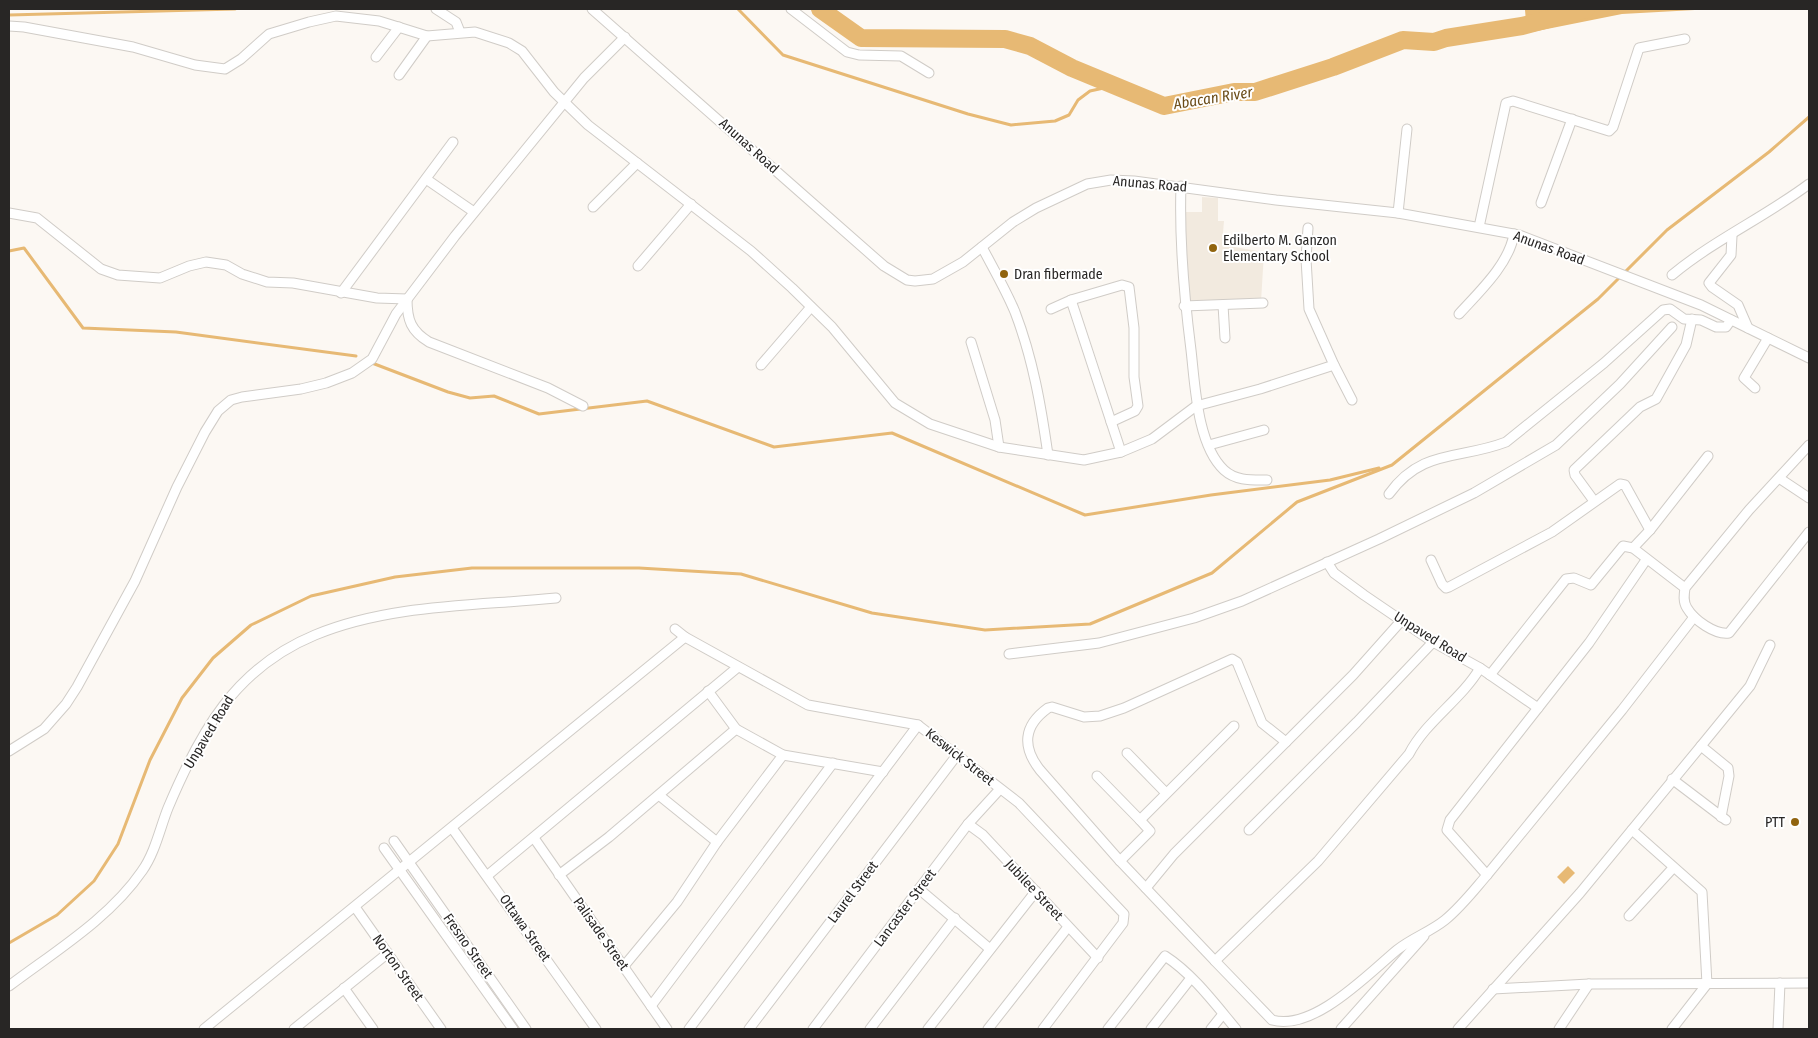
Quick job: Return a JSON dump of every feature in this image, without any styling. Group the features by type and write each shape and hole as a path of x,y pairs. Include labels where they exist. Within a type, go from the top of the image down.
{"street":[{"path":"436,9 456,22 460,32"},
{"name":"Anunas Road","path":"592,9 884,266 899,277 915,282 933,279 951,270 1013,222 1036,208 1087,184 1111,180 1181,186 1276,200 1398,213 1517,235 1711,310 1809,358"},
{"path":"791,9 847,52 860,55 889,54 901,56 930,72"},
{"path":"9,26 24,26 124,45 156,52 194,65 225,69 241,59 269,34 319,19 336,16 362,19 399,27 427,36 460,32 485,34 516,46 528,57 547,84 588,125 751,251 812,306 832,327 895,403 930,424 1000,447 1084,460 1121,452 1152,440 1196,406 1260,390 1334,365"},
{"path":"376,57 399,27"},
{"path":"399,75 427,36"},
{"path":"9,751 44,729 66,704 77,687 135,581 176,487 205,432 218,412 231,400 313,387 362,367 378,351 392,320 406,299 474,212 593,68 625,37"},
{"path":"1479,227 1506,103 1513,101 1604,131 1610,131 1639,48 1685,39"},
{"path":"1542,203 1572,119"},
{"path":"1398,213 1407,129"},
{"path":"340,293 452,142"},
{"path":"593,207 637,163"},
{"path":"426,179 474,212"},
{"path":"1672,275 1696,255 1732,236 1783,204 1809,184"},
{"path":"1181,186 1180,247 1184,306 1196,406 1214,458 1223,469 1232,476 1242,480 1267,480"},
{"path":"638,266 691,204"},
{"path":"9,213 37,218 101,269 118,275 160,278 189,266 206,262 226,265 242,274 268,282 293,283 340,293 377,298 406,299"},
{"path":"1308,228 1306,260 1309,309 1352,400"},
{"path":"1459,314 1504,259 1517,235"},
{"path":"1732,236 1730,255 1709,283 1712,288 1738,305 1748,328"},
{"path":"982,247 1015,311 1023,336 1039,393 1048,455"},
{"path":"1050,308 1122,285 1129,288 1134,328 1134,377 1138,406 1135,411 1112,422"},
{"path":"406,299 408,320 420,337 548,388 583,406"},
{"path":"1071,300 1121,452"},
{"path":"1184,306 1263,303"},
{"path":"1223,305 1225,338"},
{"path":"762,365 812,306"},
{"path":"1389,494 1399,480 1417,465 1462,452 1487,449 1506,442 1604,364 1660,311 1667,309 1684,319 1692,319 1721,328 1728,325 1731,320"},
{"path":"1594,501 1575,475 1574,470 1640,407 1656,399 1686,345 1692,319"},
{"path":"1009,654 1099,644 1194,618 1242,601 1474,492 1556,445 1620,384 1672,327"},
{"path":"1755,388 1744,378 1768,338"},
{"path":"971,342 995,420 1000,447"},
{"path":"1210,445 1264,430"},
{"path":"1809,445 1684,588 1686,608 1694,617 1718,633 1729,633 1809,532"},
{"path":"1633,548 1650,530 1708,456"},
{"path":"1779,478 1809,498"},
{"path":"1431,560 1442,584 1446,588 1450,587 1552,532 1620,484 1625,486 1650,530"},
{"path":"1490,675 1566,579 1574,578 1590,585 1623,546 1633,548 1684,588"},
{"path":"1487,875 1447,830 1450,820 1589,643 1646,560"},
{"name":"Unpaved Road","path":"1326,562 1334,573 1433,642 1480,668 1538,708"},
{"name":"Unpaved Road","path":"9,986 90,925 135,881 150,857 176,789 202,739 224,702 243,681 263,665 315,635 357,621 419,610 556,598"},
{"path":"1281,1023 1294,1021 1329,1004 1374,972 1398,950 1446,920 1487,875 1622,710 1694,617"},
{"path":"1146,888 1192,836 1353,675 1402,620"},
{"name":"Keswick Street","path":"675,629 685,637 808,705 918,725 1020,803 1124,914 1123,923 1098,958"},
{"path":"204,1029 685,637"},
{"path":"1249,830 1357,722 1433,642"},
{"path":"1458,1029 1580,893 1750,686 1770,645"},
{"path":"1286,742 1262,723 1236,662 1232,660 1124,708 1100,716 1084,717 1052,707 1048,708 1030,730 1027,744 1030,756 1040,770 1120,861 1272,1020 1290,1029"},
{"path":"488,875 738,667"},
{"path":"1215,961 1318,861 1409,754 1421,735 1459,696 1480,668"},
{"path":"708,691 736,729 783,755 883,772"},
{"path":"689,1029 918,725"},
{"path":"1140,820 1234,726"},
{"path":"559,875 660,796 736,729"},
{"path":"1672,779 1724,818 1729,776 1728,768 1701,746"},
{"path":"1127,753 1166,793"},
{"path":"624,966 677,902 717,842 783,755"},
{"name":"Laurel Street","path":"749,1029 957,755"},
{"path":"651,1006 833,763"},
{"path":"1097,776 1150,831 1120,861"},
{"name":"Lancaster Street","path":"813,1029 968,824 1000,789"},
{"path":"660,796 717,842"},
{"name":"Jubilee Street","path":"968,824 983,835 1098,958"},
{"name":"Ottawa Street","path":"452,828 488,875 596,1029"},
{"path":"1632,830 1702,892 1707,984 1672,1029"},
{"name":"Palisade Street","path":"534,838 667,1029"},
{"name":"Fresno Street","path":"394,841 526,1029"},
{"name":"Fresno Street","path":"384,848 513,1029"},
{"path":"1629,916 1673,868"},
{"path":"919,889 990,949"},
{"path":"928,1029 1036,891"},
{"name":"Norton Street","path":"355,907 440,1029"},
{"path":"870,1029 955,918"},
{"path":"988,1029 1068,927"},
{"path":"1341,1029 1428,931"},
{"path":"298,1028 388,953"},
{"path":"1108,1029 1164,956 1178,964 1236,1029"},
{"path":"1043,1029 1098,958"},
{"path":"1151,1029 1191,978"},
{"path":"1778,1029 1780,983"},
{"path":"1493,989 1590,984 1809,983"},
{"path":"1559,1029 1590,984"},
{"path":"344,988 373,1029"},
{"path":"1211,1029 1223,1014"}],"shaded area":[{"path":"1713,9 1622,14 1527,33 1525,10"},
{"name":"Edilberto M. Ganzon Elementary School","path":"1202,197 1218,198 1218,221 1224,221 1222,245 1264,252 1261,302 1188,304 1181,212 1202,212"},
{"path":"1568,866 1575,873 1564,884 1557,877"}],"waterway":[{"path":"9,15 235,9"},
{"path":"738,9 783,55 968,114 1011,125 1055,121 1069,115 1078,100 1090,91 1113,86"},
{"name":"Abacan River","path":"820,9 861,38 1005,39 1030,46 1072,68 1164,106 1234,92 1255,92 1333,67 1403,40 1434,42 1446,38 1522,26 1586,9"},
{"path":"9,943 57,915 94,881 118,844 150,760 182,698 213,658 251,625 311,596 395,577 472,568 639,568 741,574 872,613 985,630 1090,624 1212,573 1297,502 1392,465 1598,299 1667,230 1769,152 1809,117"},
{"path":"9,251 24,248 83,328 176,332 356,356"},
{"path":"372,363 448,392 470,398 494,396 539,414 647,401 774,447 892,433 1085,515 1211,495 1330,480 1379,468"}],"place":[{"name":"Edilberto M. Ganzon Elementary School","path":"1213,248"},
{"name":"Dran fibermade","path":"1004,274"},
{"name":"PTT","path":"1795,822"}]}
